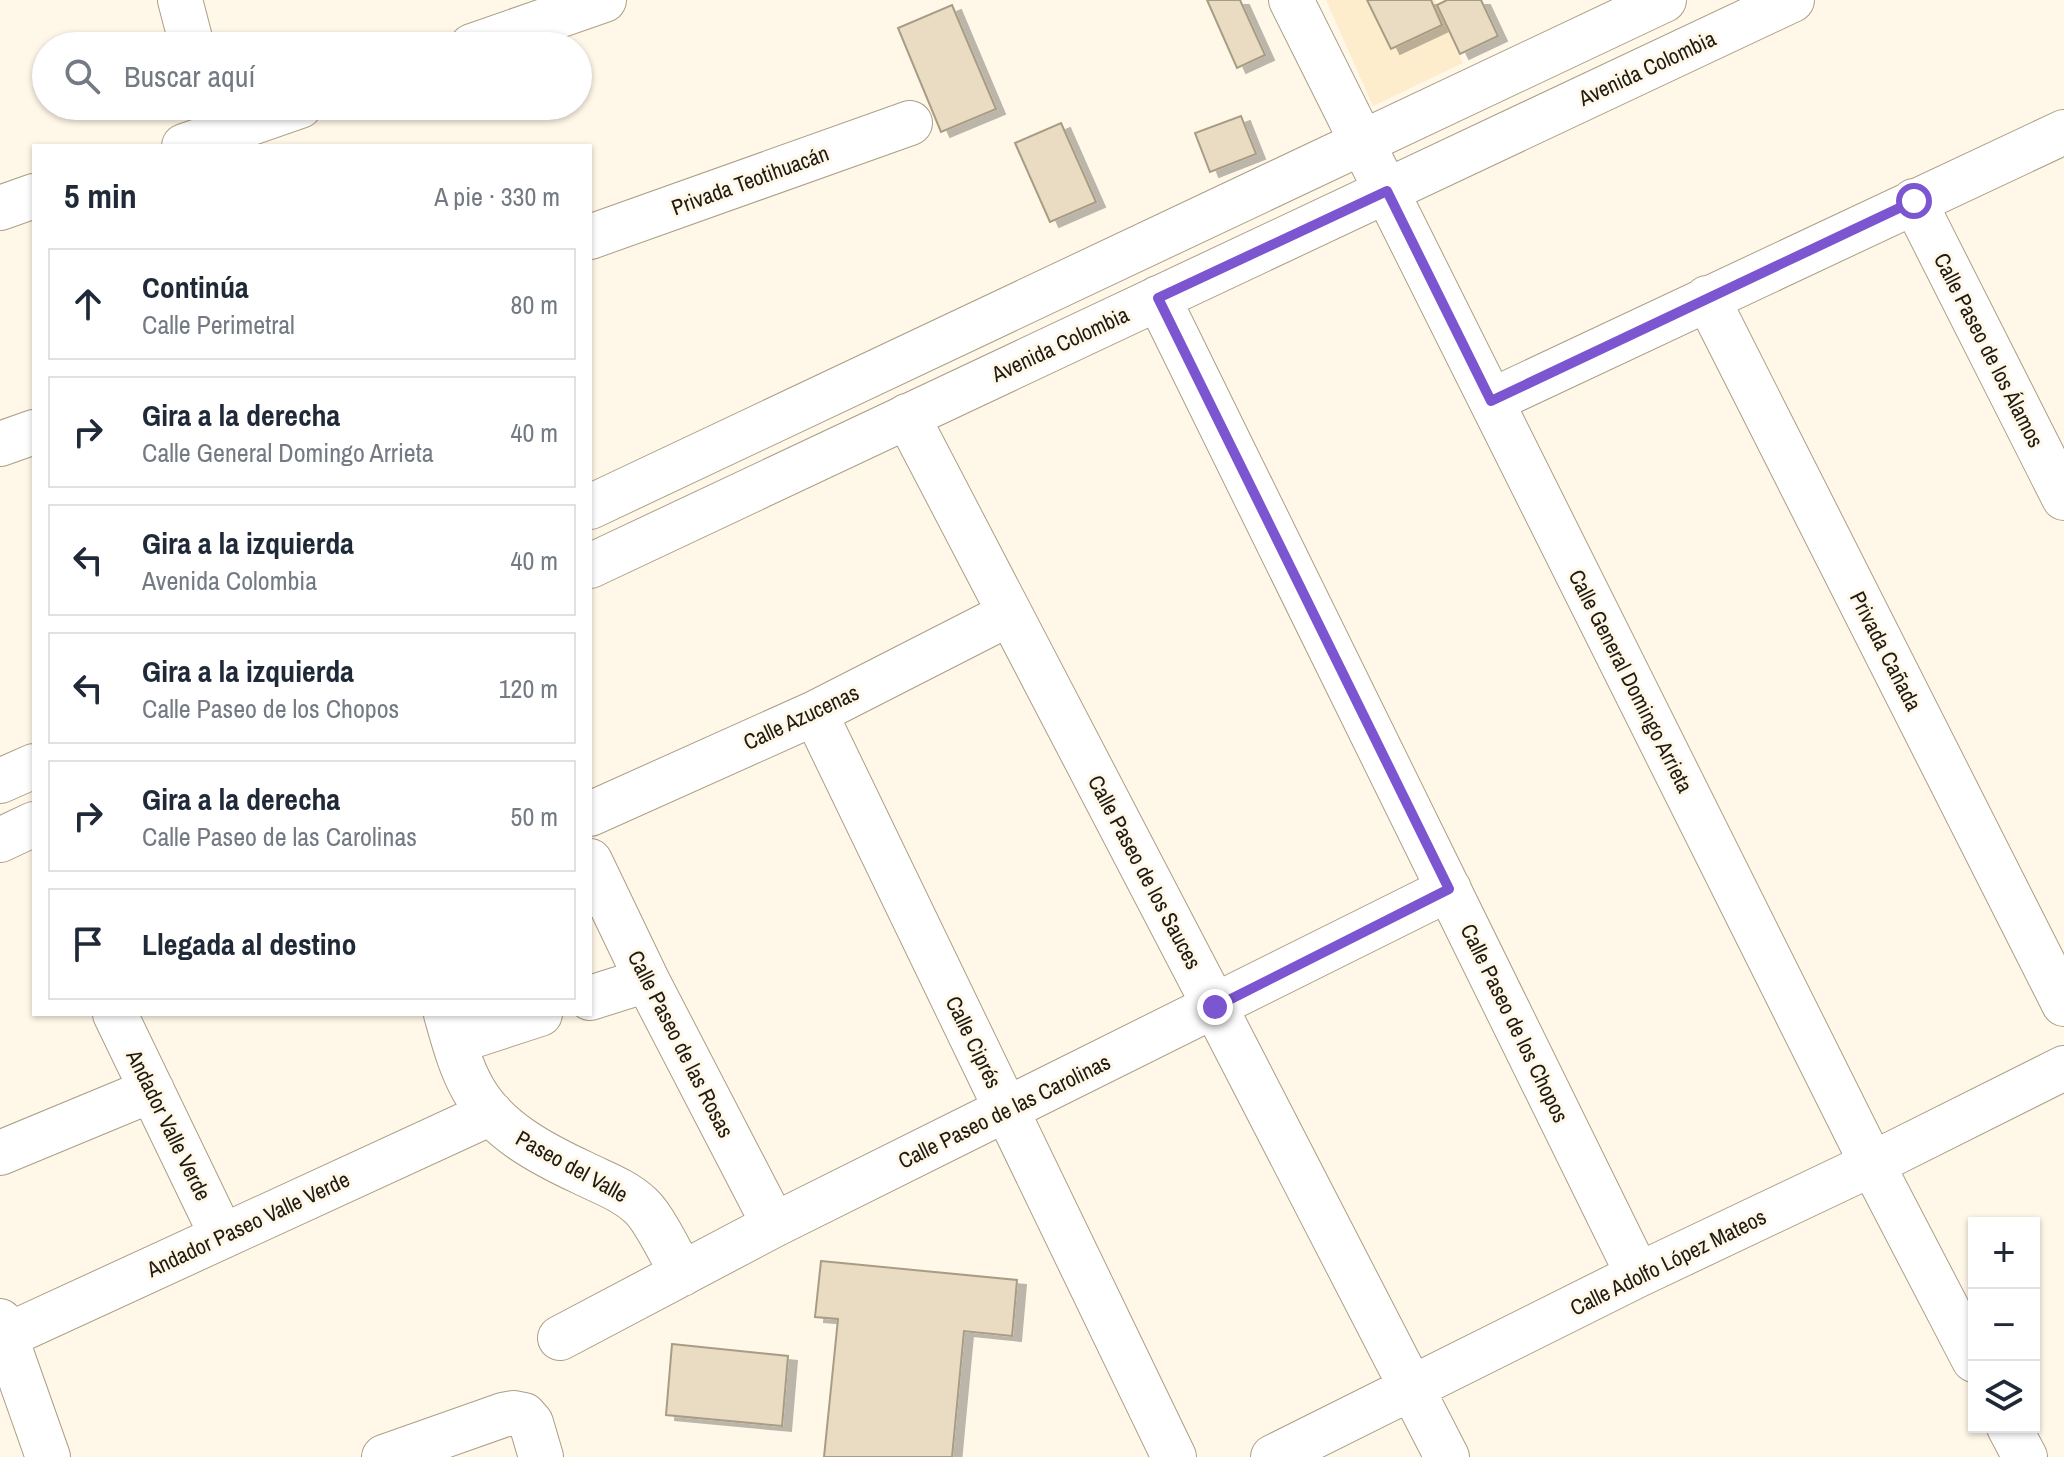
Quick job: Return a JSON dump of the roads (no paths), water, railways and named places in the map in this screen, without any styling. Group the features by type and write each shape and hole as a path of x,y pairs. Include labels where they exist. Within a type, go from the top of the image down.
{"street":[{"path":"180,0 188,32"},
{"path":"512,32 604,0"},
{"name":"Calle General Domingo Arrieta","path":"1291,0 1872,1164 1968,1348"},
{"path":"592,506 1664,0"},
{"name":"Avenida Colombia","path":"592,565 1792,0"},
{"path":"205,134 252,120"},
{"name":"Privada Teotihuacán","path":"592,236 910,123"},
{"path":"1491,401 2064,132"},
{"path":"0,208 32,197"},
{"name":"Calle Paseo de los Álamos","path":"1914,201 2064,498"},
{"name":"Calle Paseo de los Chopos","path":"1158,298 1638,1275"},
{"name":"Privada Cañada","path":"1707,298 2064,1004"},
{"name":"Calle Paseo de los Sauces","path":"907,416 1447,1457"},
{"path":"0,444 32,433"},
{"name":"Calle Azucenas","path":"592,813 815,713 1009,614"},
{"name":"Calle Ciprés","path":"815,713 1174,1457"},
{"path":"0,781 32,767"},
{"name":"Calle Paseo de las Rosas","path":"592,865 647,980 774,1225"},
{"name":"Calle Paseo de las Carolinas","path":"560,1338 774,1225 1449,889"},
{"path":"592,997 647,980"},
{"name":"Andador Valle Verde","path":"116,1016 222,1236"},
{"path":"450,1028 527,1016"},
{"name":"Paseo del Valle","path":"450,1028 472,1089 491,1113 512,1134 581,1173 622,1191 644,1208 682,1274"},
{"name":"Calle Adolfo López Mateos","path":"1273,1457 2064,1068"},
{"path":"0,1153 152,1090"},
{"name":"Andador Paseo Valle Verde","path":"3,1328 222,1236 491,1113"},
{"path":"3,1328 48,1457"},
{"path":"384,1457 514,1413 524,1415 531,1423 541,1457"},
{"path":"2012,1433 2025,1457"}]}
